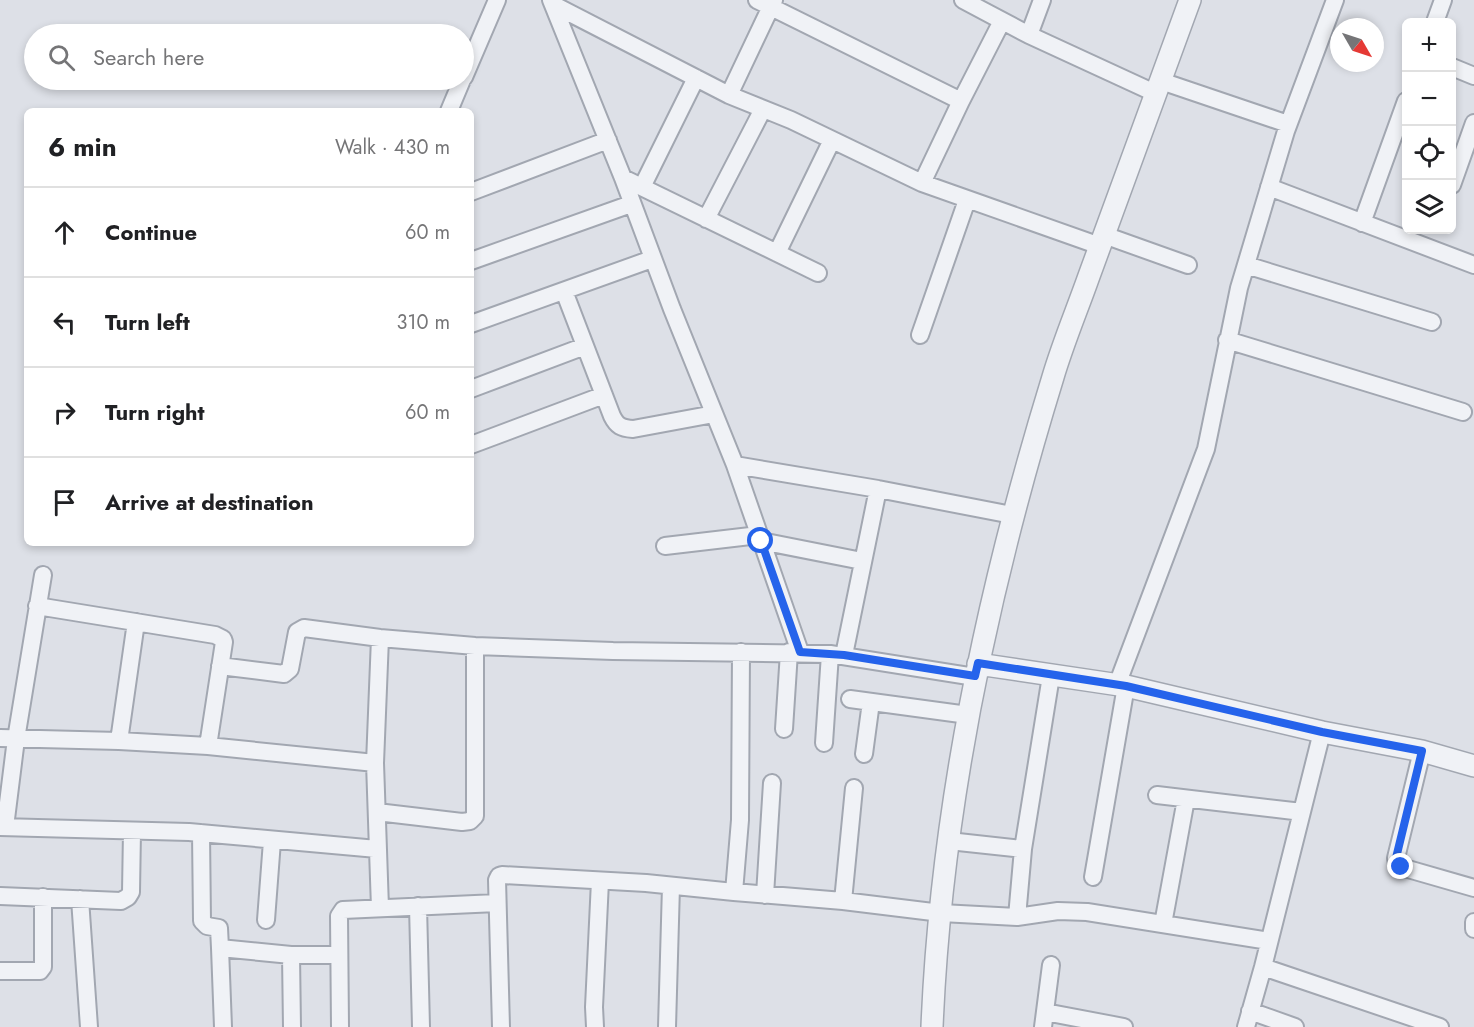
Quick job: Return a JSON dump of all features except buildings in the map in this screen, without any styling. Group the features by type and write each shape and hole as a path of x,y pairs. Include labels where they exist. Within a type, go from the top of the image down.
{"street":[{"path":"474,53 497,0"},
{"path":"963,0 1029,35 1159,88 1288,124"},
{"path":"1029,35 1042,0"},
{"path":"932,1027 934,971 949,841 968,715 1012,515 1054,374 1190,0"},
{"path":"1093,877 1121,686 1206,449 1227,340 1246,265 1288,124 1335,0"},
{"path":"1436,18 1443,0"},
{"path":"729,95 767,2 961,101"},
{"path":"552,3 729,95 922,183 967,200 1188,265"},
{"path":"552,3 735,465 760,538 794,652 784,729"},
{"path":"922,183 1002,21"},
{"path":"1456,69 1474,76"},
{"path":"642,188 696,78"},
{"path":"450,108 458,90"},
{"path":"706,219 763,109"},
{"path":"1362,223 1402,114"},
{"path":"1456,180 1467,165 1474,123"},
{"path":"474,191 608,140"},
{"path":"777,253 832,140"},
{"path":"623,178 818,273"},
{"path":"1269,187 1474,265"},
{"path":"920,335 967,200"},
{"path":"474,260 631,204"},
{"path":"1428,246 1432,234"},
{"path":"474,323 652,260"},
{"path":"1246,265 1432,322"},
{"path":"564,291 612,416 623,429 645,428 714,414"},
{"path":"1227,340 1463,412"},
{"path":"474,388 585,346"},
{"path":"474,445 604,395"},
{"path":"735,465 1012,515"},
{"path":"824,743 837,654 862,561 878,489"},
{"path":"665,546 760,538 862,561"},
{"path":"43,574 8,738 3,827 201,833 377,849"},
{"path":"37,606 219,636 224,642 208,746"},
{"path":"119,741 136,622"},
{"path":"220,666 284,674 290,669 297,632 304,628 380,638 474,646 613,651 837,654 1051,676 1121,686 1322,732 1422,751 1474,766"},
{"path":"380,638 375,763 380,908"},
{"path":"377,812 462,822 470,821 475,816 474,646"},
{"path":"734,892 740,820 741,652"},
{"path":"1017,917 1023,849 1051,676"},
{"path":"850,699 968,715"},
{"path":"864,754 871,702"},
{"path":"1295,1027 1248,1019 1322,732"},
{"path":"8,738 208,746 375,763"},
{"path":"1422,751 1396,858 1397,864 1474,888"},
{"path":"765,895 772,783"},
{"path":"843,901 854,788"},
{"path":"1157,795 1302,812"},
{"path":"1163,924 1186,800"},
{"path":"0,896 122,901 131,892 132,831"},
{"path":"201,833 202,921 207,926 219,928 223,1027"},
{"path":"266,920 272,841"},
{"path":"949,841 1023,849"},
{"path":"501,1027 497,880 502,875 646,883 843,901 941,913 1017,917 1058,911 1087,912 1269,941"},
{"path":"596,1027 595,995 600,881"},
{"path":"667,1027 671,886"},
{"path":"0,971 40,971 43,967 43,897"},
{"path":"80,899 89,1027"},
{"path":"340,1027 339,916 343,910 497,903"},
{"path":"418,906 421,1027"},
{"path":"1474,922 1474,929"},
{"path":"220,948 291,955 339,955"},
{"path":"291,955 292,1027"},
{"path":"1051,965 1044,1020 1124,1027"},
{"path":"1263,967 1431,1026"}],"route":[{"path":"761,541 800,652 844,655 975,676 978,663 1126,686 1322,732 1422,751 1396,858 1397,864 1401,867"}]}
